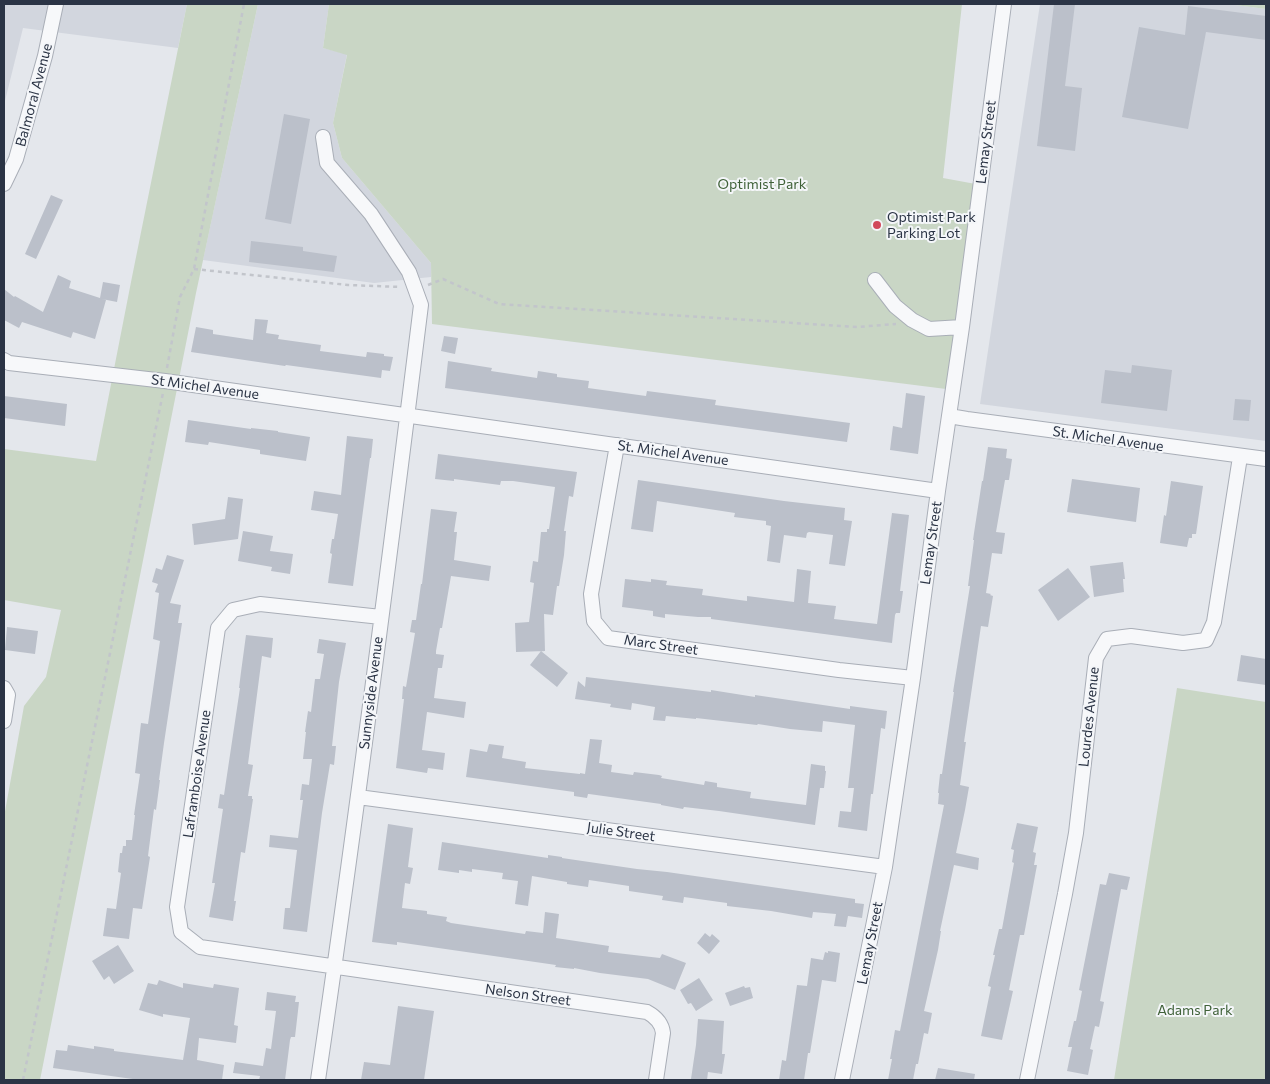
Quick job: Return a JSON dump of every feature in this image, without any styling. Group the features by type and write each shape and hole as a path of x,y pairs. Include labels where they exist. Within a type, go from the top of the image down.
{"street":[{"name":"Balmoral Avenue","path":"4,184 16,158 46,56 56,4"},
{"name":"Lemay Street","path":"842,1080 885,867 962,327 1004,4"},
{"path":"323,137 327,163 371,214 409,272 416,289"},
{"path":"875,280 895,306 912,320 929,329 962,327"},
{"name":"Sunnyside Avenue","path":"318,1080 358,796 421,305 416,289"},
{"name":"St Michel Avenue","path":"4,360 9,363 165,381 407,416"},
{"name":"St. Michel Avenue","path":"407,416 920,490 938,491"},
{"name":"St. Michel Avenue","path":"949,416 966,420 1266,459"},
{"name":"Marc Street","path":"617,445 591,594 594,621 608,638 840,670 913,678"},
{"name":"Lourdes Avenue","path":"1027,1080 1076,833 1096,658 1107,639 1132,636 1183,644 1206,640 1214,622 1240,457"},
{"name":"Laframboise Avenue","path":"334,966 200,947 182,932 177,907 218,628 233,610 260,604 381,617"},
{"path":"4,688 8,696 4,721"},
{"name":"Julie Street","path":"358,796 885,867"},
{"name":"Nelson Street","path":"334,966 647,1012 660,1022 663,1034 656,1080"}],"path":[{"path":"23,1080 165,381 180,297 194,269 244,4"},
{"path":"194,269 348,285 416,289 443,279 499,304 857,327 893,325 912,320"}],"shaded area":[{"path":"4,4 187,4 178,48 23,28 4,105"},
{"path":"258,4 329,4 323,48 347,54 333,123 342,158 431,263 431,277 374,283 203,260"},
{"path":"1040,4 1228,4 1266,9 1266,441 980,404"}],"green space":[{"path":"187,4 258,4 196,293 40,1080 4,1080 4,817 24,706 46,677 61,610 4,600 4,449 96,461"},
{"name":"Optimist Park","path":"329,4 962,4 943,178 981,185 954,390 432,324 431,263 342,158 333,123 347,55 323,48"},
{"path":"1228,4 1266,4 1266,9"},
{"name":"Adams Park","path":"1177,688 1266,702 1266,1080 1114,1080"}],"building":[{"path":"1054,4 1075,4 1065,86 1082,88 1075,151 1037,146"},
{"path":"1188,6 1266,16 1266,40 1206,32 1188,129 1122,117 1139,27 1185,35"},
{"path":"284,114 310,119 291,224 265,219"},
{"path":"51,195 63,200 36,259 25,254"},
{"path":"251,241 303,247 303,251 337,256 334,272 249,262"},
{"path":"58,275 71,281 69,288 100,298 103,282 120,285 117,302 102,299 106,300 95,339 73,332 71,338 22,322 19,328 4,320 4,289 14,297 43,312"},
{"path":"255,319 268,320 266,333 279,335 278,339 321,345 320,351 366,357 367,352 393,357 390,371 382,370 381,378 191,352 196,327 213,330 213,334 253,340"},
{"path":"444,336 458,338 455,354 441,351"},
{"path":"448,361 492,368 491,371 537,378 538,371 557,374 557,377 589,381 588,388 646,396 647,391 716,400 715,405 850,423 847,442 445,388"},
{"path":"1132,365 1172,370 1167,411 1101,403 1105,370 1131,373"},
{"path":"906,393 925,396 918,454 890,450 893,426 902,428"},
{"path":"4,396 67,404 65,426 4,418"},
{"path":"1235,399 1251,400 1249,421 1233,420"},
{"path":"188,420 278,431 310,437 306,461 260,454 260,450 209,442 208,445 185,442"},
{"path":"347,436 373,439 353,586 328,583 332,539 334,539 338,514 311,510 314,491 341,495"},
{"path":"988,447 1007,449 1006,458 1012,459 1009,480 1005,480 996,532 1005,533 1002,554 992,553 986,593 993,596 988,627 981,626 964,742 966,742 960,785 969,787 956,853 979,858 978,870 954,865 924,1011 932,1013 928,1034 924,1033 913,1080 888,1080 895,1030 900,1031 944,805 938,804 940,774 942,774 970,586 968,586 973,540"},
{"path":"438,454 577,472 573,497 569,496 564,531 566,531 564,555 553,615 544,614 545,651 516,652 515,623 529,622 534,583 530,582 533,561 538,562 541,532 547,532 547,529 549,529 555,487 513,481 501,481 500,485 454,479 454,481 435,479"},
{"path":"1072,479 1140,488 1136,522 1067,512"},
{"path":"638,480 845,508 844,520 852,521 845,566 829,564 833,535 809,532 806,538 784,535 780,563 767,561 771,526 766,525 766,521 734,517 735,513 657,501 653,532 631,529"},
{"path":"1171,481 1203,486 1196,534 1192,534 1192,538 1189,538 1187,547 1160,543"},
{"path":"228,497 243,499 238,539 194,545 192,524 225,519"},
{"path":"431,509 457,512 454,532 457,532 454,560 491,566 489,581 451,576 436,651 436,654 444,655 442,668 438,668 434,698 466,702 464,718 427,712 422,750 445,753 443,770 428,768 427,773 396,768 404,699 402,699 403,686 406,687 415,633 410,632 412,620 416,620"},
{"path":"892,513 909,515 900,591 903,591 900,613 895,615 892,643 711,619 711,617 665,614 665,618 653,616 653,611 622,607 625,579 651,582 651,579 667,581 666,585 703,589 702,595 747,601 747,596 794,602 797,569 811,571 808,603 836,606 834,619 877,624"},
{"path":"243,531 273,536 270,551 293,554 290,574 271,571 272,567 238,561"},
{"path":"167,555 184,560 170,603 181,605 178,623 182,623 156,810 154,809 148,856 150,857 142,909 133,908 129,939 103,936 107,908 116,909 121,873 118,872 120,853 122,853 123,846 126,846 126,840 132,840 140,774 135,773 141,723 148,724 160,641 153,639 159,593 155,592 158,584 152,582 156,568 162,570"},
{"path":"1123,562 1124,592 1094,597 1090,566"},
{"path":"1068,568 1090,597 1058,621 1038,590"},
{"path":"7,627 38,631 35,654 5,650"},
{"path":"246,635 273,638 271,658 262,656 248,764 253,765 248,796 252,796 253,799 245,853 241,852 233,921 209,917 215,883 212,883 223,809 218,808 220,794 224,795"},
{"path":"319,639 346,643 339,682 332,746 336,746 334,765 330,764 322,813 307,932 283,929 285,908 290,908 297,850 269,847 270,835 298,838 303,800 300,800 302,784 309,785 312,759 303,759 305,732 308,711 311,712 315,679 320,679 324,654 317,653"},
{"path":"541,651 568,673 557,687 530,665"},
{"path":"1241,655 1266,659 1266,685 1237,681"},
{"path":"586,677 711,692 711,690 755,697 755,695 850,709 850,706 887,711 885,729 881,728 867,831 838,827 840,811 851,812 854,788 848,788 855,725 823,721 822,732 696,718 666,716 665,721 653,720 655,707 632,703 631,710 610,707 611,704 575,699 578,681 585,687"},
{"path":"590,739 602,740 599,763 612,765 611,772 633,775 634,772 659,775 662,776 661,778 704,785 705,781 717,783 717,787 751,792 750,798 806,805 811,764 825,766 824,788 820,788 815,825 719,811 684,807 683,809 589,794 587,798 574,796 574,792 466,777 470,749 487,752 489,744 504,746 502,758 526,762 525,768 585,774"},
{"path":"1017,823 1038,827 1033,852 1036,853 1034,865 1037,865 1024,935 1020,935 1009,990 1013,991 1002,1040 981,1036 991,987 988,986 995,955 993,955 999,929 1002,929 1014,863 1012,862 1014,850 1011,849"},
{"path":"388,824 413,828 408,867 413,868 410,884 405,883 402,908 427,911 427,914 447,917 446,921 451,923 525,934 526,931 543,933 545,912 559,914 556,938 609,946 608,952 660,958 662,954 686,963 675,990 648,979 555,967 556,965 397,942 397,945 372,942"},
{"path":"442,842 548,858 548,855 855,899 855,903 864,904 862,918 848,916 846,927 834,926 836,914 813,912 812,918 727,906 727,903 684,897 683,903 662,900 663,896 629,891 629,886 589,880 588,887 532,876 528,906 515,904 518,881 502,879 503,873 472,869 472,872 459,870 459,873 438,870"},
{"path":"1109,873 1130,877 1127,890 1121,889 1100,1001 1104,1002 1099,1027 1095,1026 1090,1049 1093,1050 1088,1075 1067,1071 1072,1047 1068,1047 1082,991 1079,990 1100,884 1106,885"},
{"path":"705,933 710,937 712,934 720,941 709,954 697,943"},
{"path":"118,945 134,971 114,984 109,976 104,980 92,961"},
{"path":"828,951 840,953 836,982 822,980 804,1080 779,1080 782,1060 786,1061 797,985 807,986 811,958 823,960 825,952 828,953"},
{"path":"699,978 713,1000 696,1011 691,1003 688,1004 680,990"},
{"path":"159,980 183,988 183,983 213,988 214,984 239,988 234,1025 238,1026 236,1043 199,1038 197,1060 224,1065 222,1080 140,1080 53,1068 56,1050 67,1051 68,1045 94,1049 94,1046 114,1049 114,1051 183,1060 190,1018 163,1014 163,1017 139,1010 148,983 157,985"},
{"path":"744,986 745,988 750,987 753,998 730,1006 725,993"},
{"path":"267,992 296,996 295,1002 299,1002 295,1037 291,1037 290,1040 285,1080 259,1080 260,1076 233,1073 235,1062 263,1066 266,1048 271,1049 276,1011 265,1010"},
{"path":"398,1006 434,1011 424,1080 361,1080 364,1062 390,1065"},
{"path":"698,1019 724,1021 722,1054 725,1054 722,1074 708,1072 707,1080 691,1079"},
{"path":"938,1068 975,1074 974,1080 935,1080"}],"place":[{"name":"Optimist Park Parking Lot","path":"877,225"}]}
